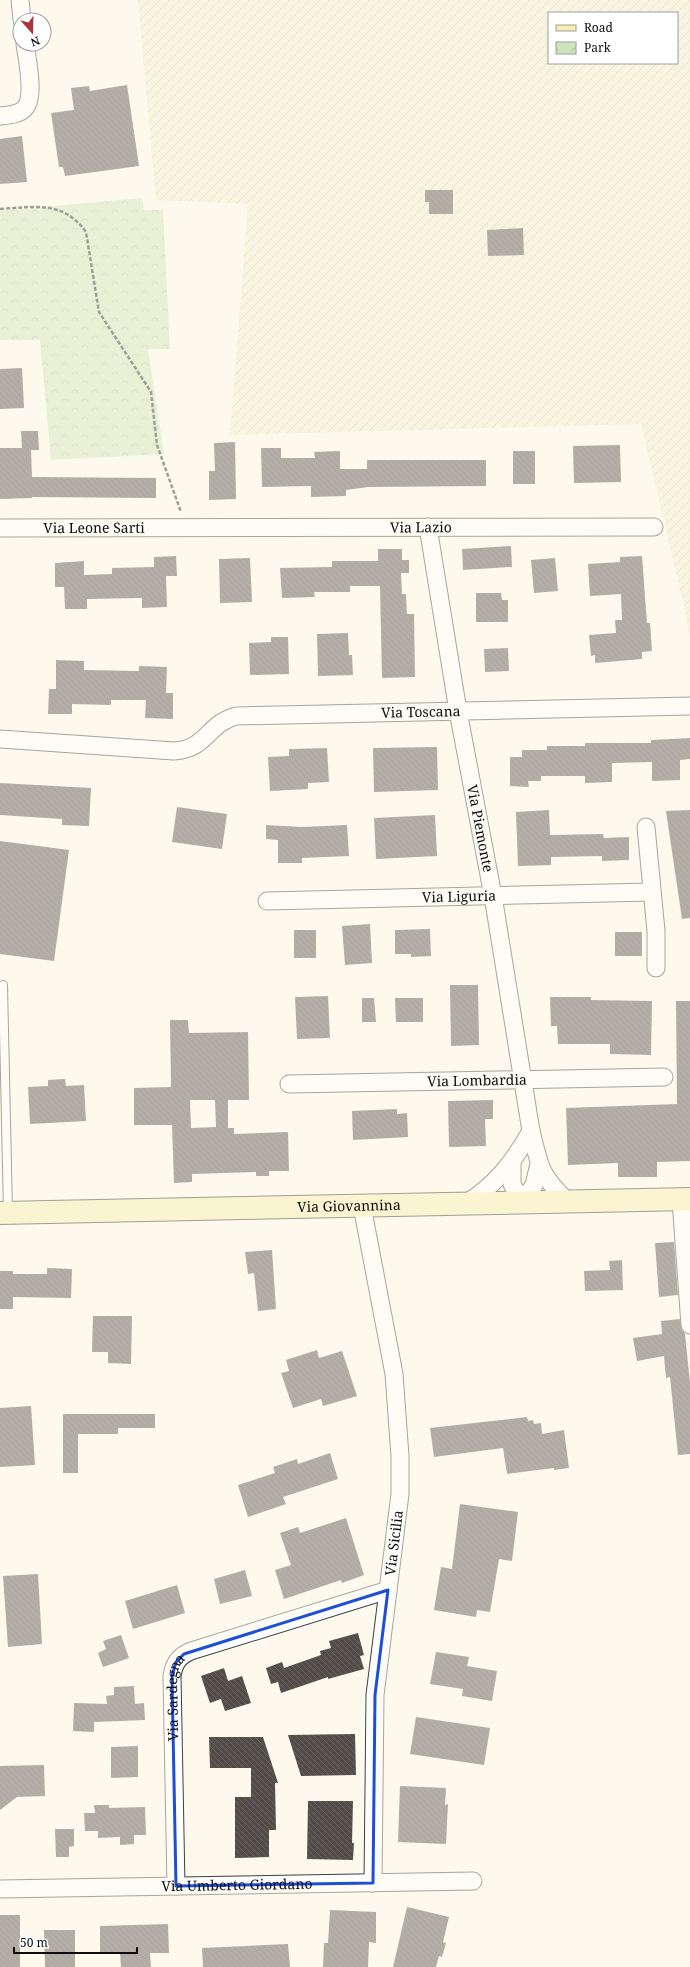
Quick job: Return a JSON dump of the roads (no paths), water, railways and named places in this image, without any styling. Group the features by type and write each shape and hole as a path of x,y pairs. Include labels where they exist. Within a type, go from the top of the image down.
{"street":[{"path":"20,0 21,12"},
{"path":"0,116 17,113 24,109 29,99 30,88 26,52"},
{"name":"Via Piemonte","path":"428,527 458,711 493,896 531,1131 539,1164 551,1185 568,1202"},
{"name":"Via Lazio","path":"187,528 654,527"},
{"name":"Via Leone Sarti","path":"0,528 187,528"},
{"name":"Via Toscana","path":"0,739 163,751 189,750 201,743 219,723 237,716 690,706"},
{"path":"646,827 656,931 656,968"},
{"name":"Via Liguria","path":"267,901 652,892"},
{"name":"Via Lombardia","path":"289,1084 664,1077"},
{"path":"465,1204 490,1187 512,1162 531,1131"},
{"path":"512,1162 512,1184 522,1202"},
{"name":"Via Piemonte","path":"522,1202 534,1185 539,1164"},
{"path":"686,1200 690,1325"},
{"name":"Via Giovannina","path":"4,1213 686,1200"},
{"name":"Via Sicilia","path":"362,1206 391,1356 399,1427 400,1494 375,1695 373,1883"},
{"name":"Via Sardegna","path":"176,1886 172,1676 173,1668 179,1658 191,1651 388,1590"},
{"name":"Via Umberto Giordano","path":"0,1889 473,1881"}],"lane":[{"name":"Via Giovannina","path":"2,985 4,1213"}]}
